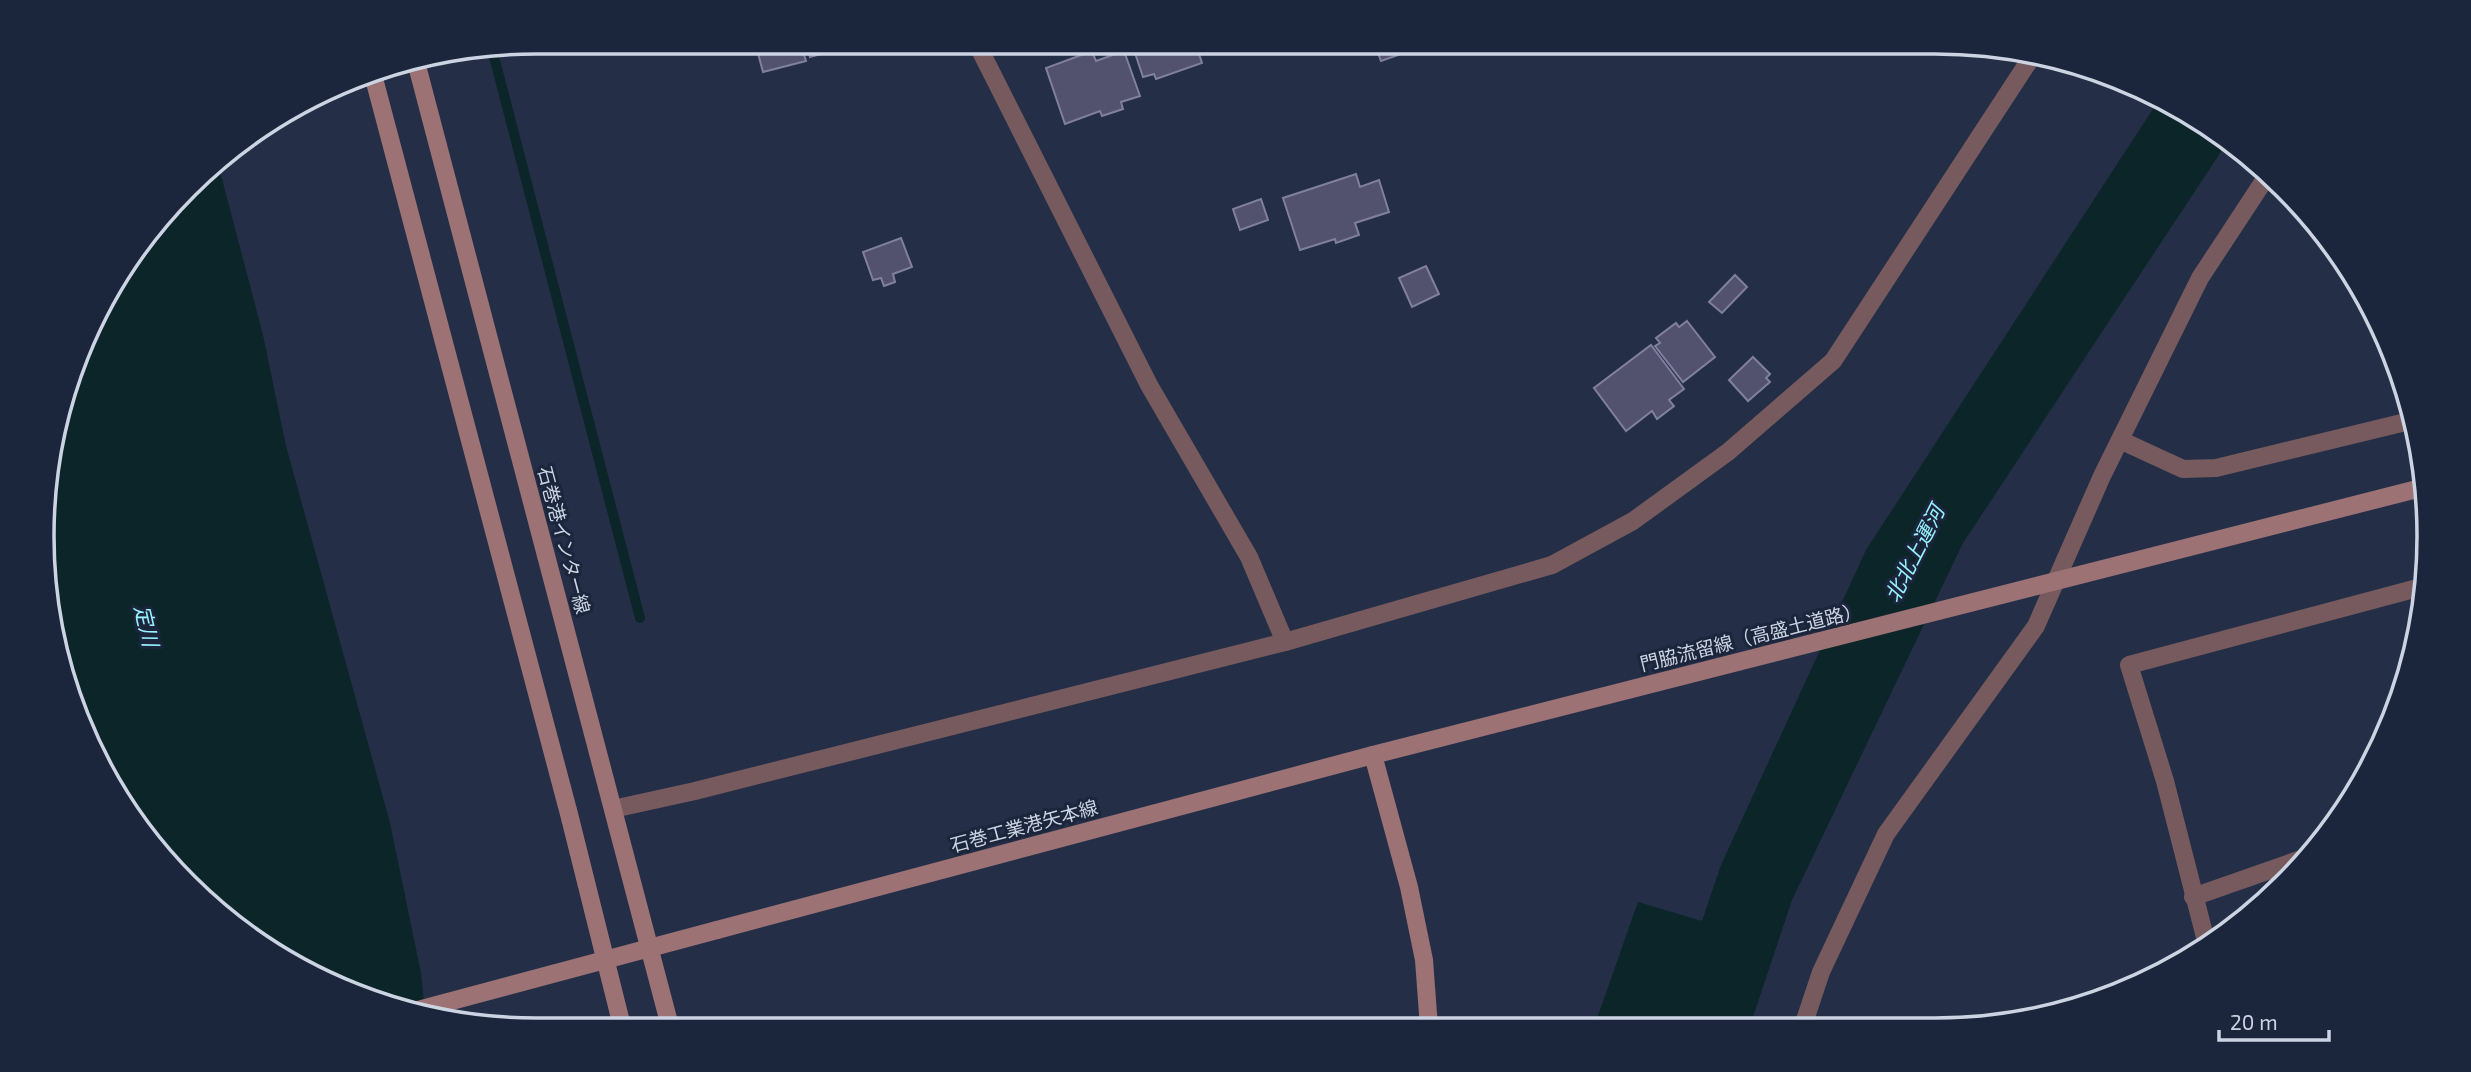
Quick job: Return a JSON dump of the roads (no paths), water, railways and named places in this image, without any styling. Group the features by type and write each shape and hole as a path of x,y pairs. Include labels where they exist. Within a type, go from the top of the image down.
{"main road":[{"name":"石巻港インター線","path":"418,69 668,1018"},
{"path":"375,82 566,800 620,1018"},
{"name":"門脇流留線（高盛土道路）","path":"1373,755 2415,490"},
{"path":"1373,755 1414,911 1424,960 1428,1018"},
{"name":"石巻工業港矢本線","path":"433,1006 1373,755"}],"street":[{"path":"982,54 1149,384 1249,557 1285,642"},
{"path":"613,809 695,791 1285,642 1552,565 1633,521 1728,452 1833,361 2027,64"},
{"path":"1806,1018 1821,972 1886,834 2036,626 2120,440 2200,278 2263,183"},
{"path":"2120,440 2183,469 2216,468 2402,422"},
{"path":"2204,936 2165,781 2129,665 2414,589"},
{"path":"2193,897 2288,864"}],"water":[{"name":"北北上運河","path":"2154,107 2203,135 2222,150 1963,543 1792,900 1753,1018 1597,1018 1638,902 1702,921 1721,865 1866,550"},
{"name":"定川","path":"220,172 263,335 286,446 390,823 421,973 424,1004 381,992 295,953 268,937 218,898 174,854 135,804 91,720 71,661 58,599 55,504 64,442 80,381 104,323 135,268 174,218"}],"waterway":[{"path":"494,56 640,618"}]}
